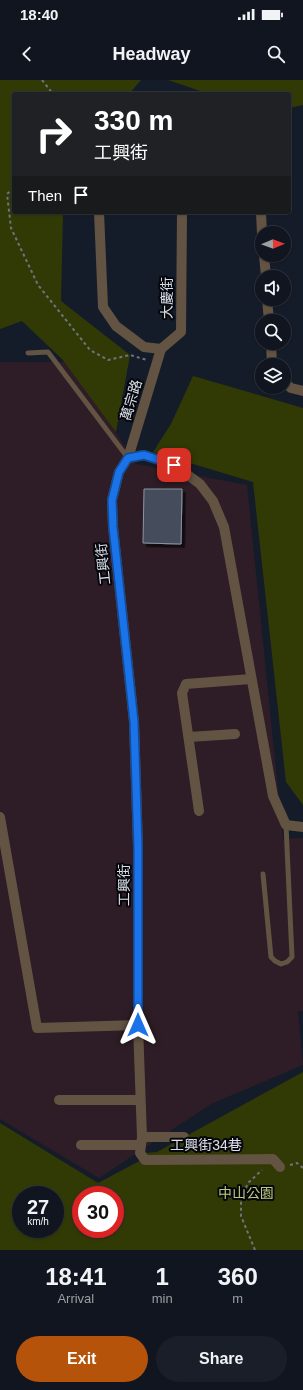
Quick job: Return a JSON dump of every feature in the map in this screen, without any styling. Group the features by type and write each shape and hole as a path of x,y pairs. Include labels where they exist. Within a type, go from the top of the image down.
{"street":[{"path":"99,214 103,307 116,326 144,347 161,349"},
{"name":"大慶街","path":"161,349 181,332 182,214"},
{"path":"261,214 262,226"},
{"name":"萬宗路","path":"128,458 161,349"},
{"path":"291,388 303,391"},
{"path":"128,458 144,455 174,465 200,484 213,501 224,527 273,796 286,825 303,827"},
{"name":"工興街","path":"128,458 119,472 112,500 113,527 134,722 138,847 138,1025 142,1141"},
{"path":"199,811 182,693 186,684 251,679"},
{"path":"188,737 235,734"},
{"path":"0,816 37,1028 138,1025"},
{"path":"59,1100 140,1100"},
{"path":"81,1145 142,1141 184,1136"},
{"name":"工興街34巷","path":"142,1141 140,1153 145,1160 272,1159 280,1167"}],"lane":[{"path":"28,353 48,352 128,458"},
{"path":"263,874 271,957 281,964 287,962 292,957 286,825"}],"path":[{"path":"42,80 51,92"},
{"path":"12,190 7,194 11,228 38,285 90,350 108,360 130,355 156,363"},
{"path":"255,1250 241,1216 241,1198 248,1183 262,1170 297,1163 303,1168"}],"shaded area":[{"path":"0,362 71,362 136,464 247,485 283,839 303,838 303,1011 298,1011 303,1065 211,1104 99,1178 0,1119"}],"green space":[{"path":"0,80 141,80 131,92 12,92 12,214 63,214 61,301 130,355 116,432 62,359 22,321 0,329"},
{"path":"168,80 303,80 303,105 291,108 291,92 203,92"},
{"path":"193,376 303,408 303,805 286,782 253,482 153,452 171,424"},
{"name":"中山公園","path":"303,1072 303,1250 0,1250 0,1123 98,1183 147,1157 145,1153 157,1152"}],"building":[{"path":"144,489 182,489 181,544 143,543"}],"route":[{"path":"138,1025 138,847 134,722 113,527 112,500 119,472 128,458 144,455 174,465"}]}
